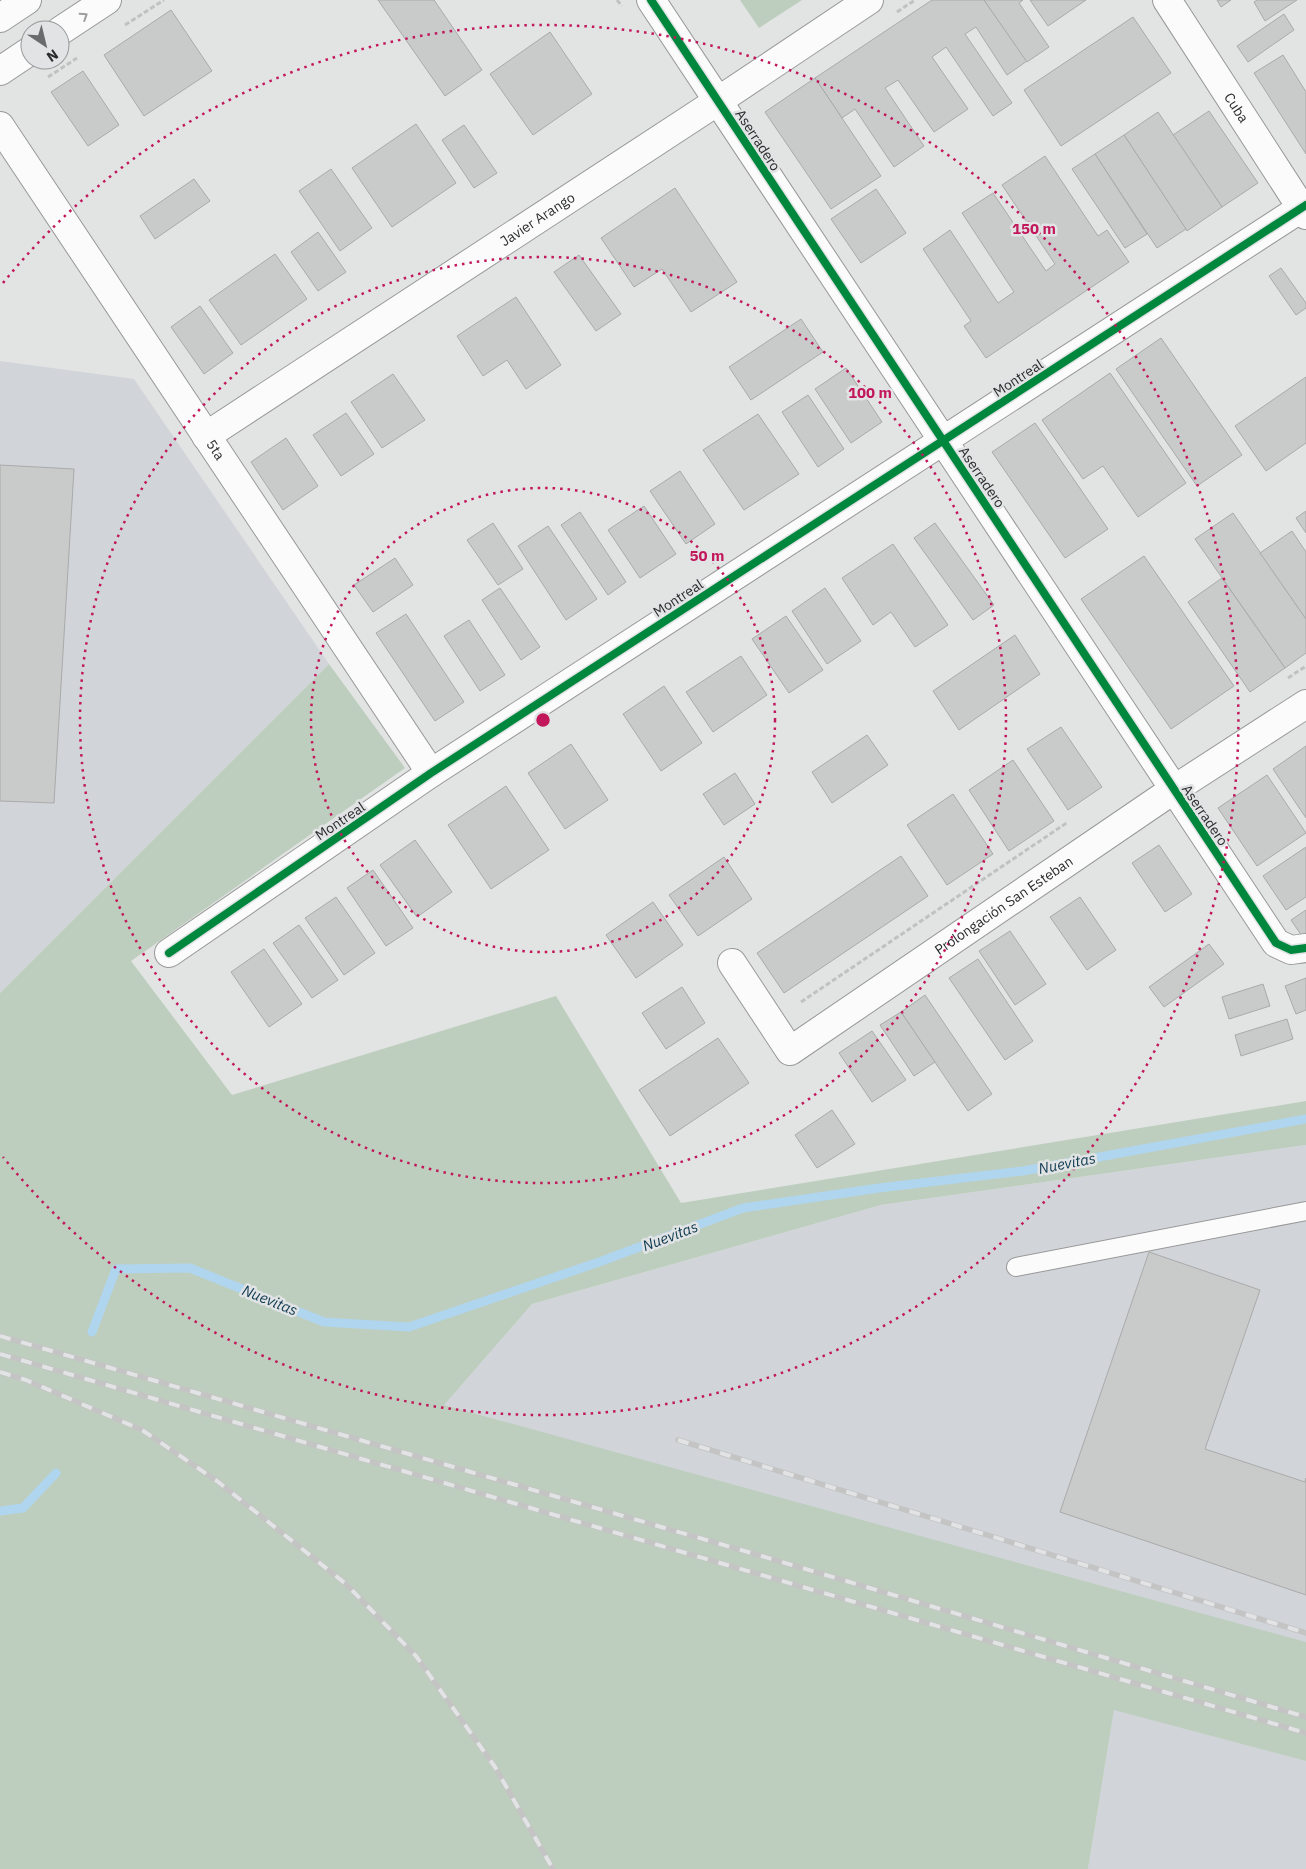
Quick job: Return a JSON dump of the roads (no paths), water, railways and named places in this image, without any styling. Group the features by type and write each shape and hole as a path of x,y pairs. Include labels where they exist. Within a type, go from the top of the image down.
{"street":[{"path":"0,18 27,0"},
{"path":"70,24 107,0"},
{"name":"Aserradero","path":"651,0 1276,943 1291,950 1306,948"},
{"name":"Javier Arango","path":"206,436 869,0"},
{"name":"Cuba","path":"1167,0 1304,209"},
{"path":"0,71 20,58"},
{"name":"5ta","path":"0,126 431,774"},
{"name":"Montreal","path":"169,953 431,774 1304,209"},
{"name":"Prolongación San Esteban","path":"732,963 790,1051 1173,790 1306,704"}],"lane":[{"path":"1016,1268 1306,1211"}],"waterway":[{"name":"Nuevitas","path":"92,1332 116,1269 190,1268 324,1322 409,1327 602,1261 743,1208 879,1188 1023,1171 1306,1119"},
{"name":"Nuevitas","path":"0,1511 23,1508 56,1473"}],"railway":[{"path":"0,1336 748,1552 1306,1717"},
{"path":"0,1354 1306,1733"},
{"path":"0,1372 26,1380 142,1430 217,1481 346,1584 416,1656 495,1767 553,1869"},
{"path":"678,1440 1306,1633"}]}
